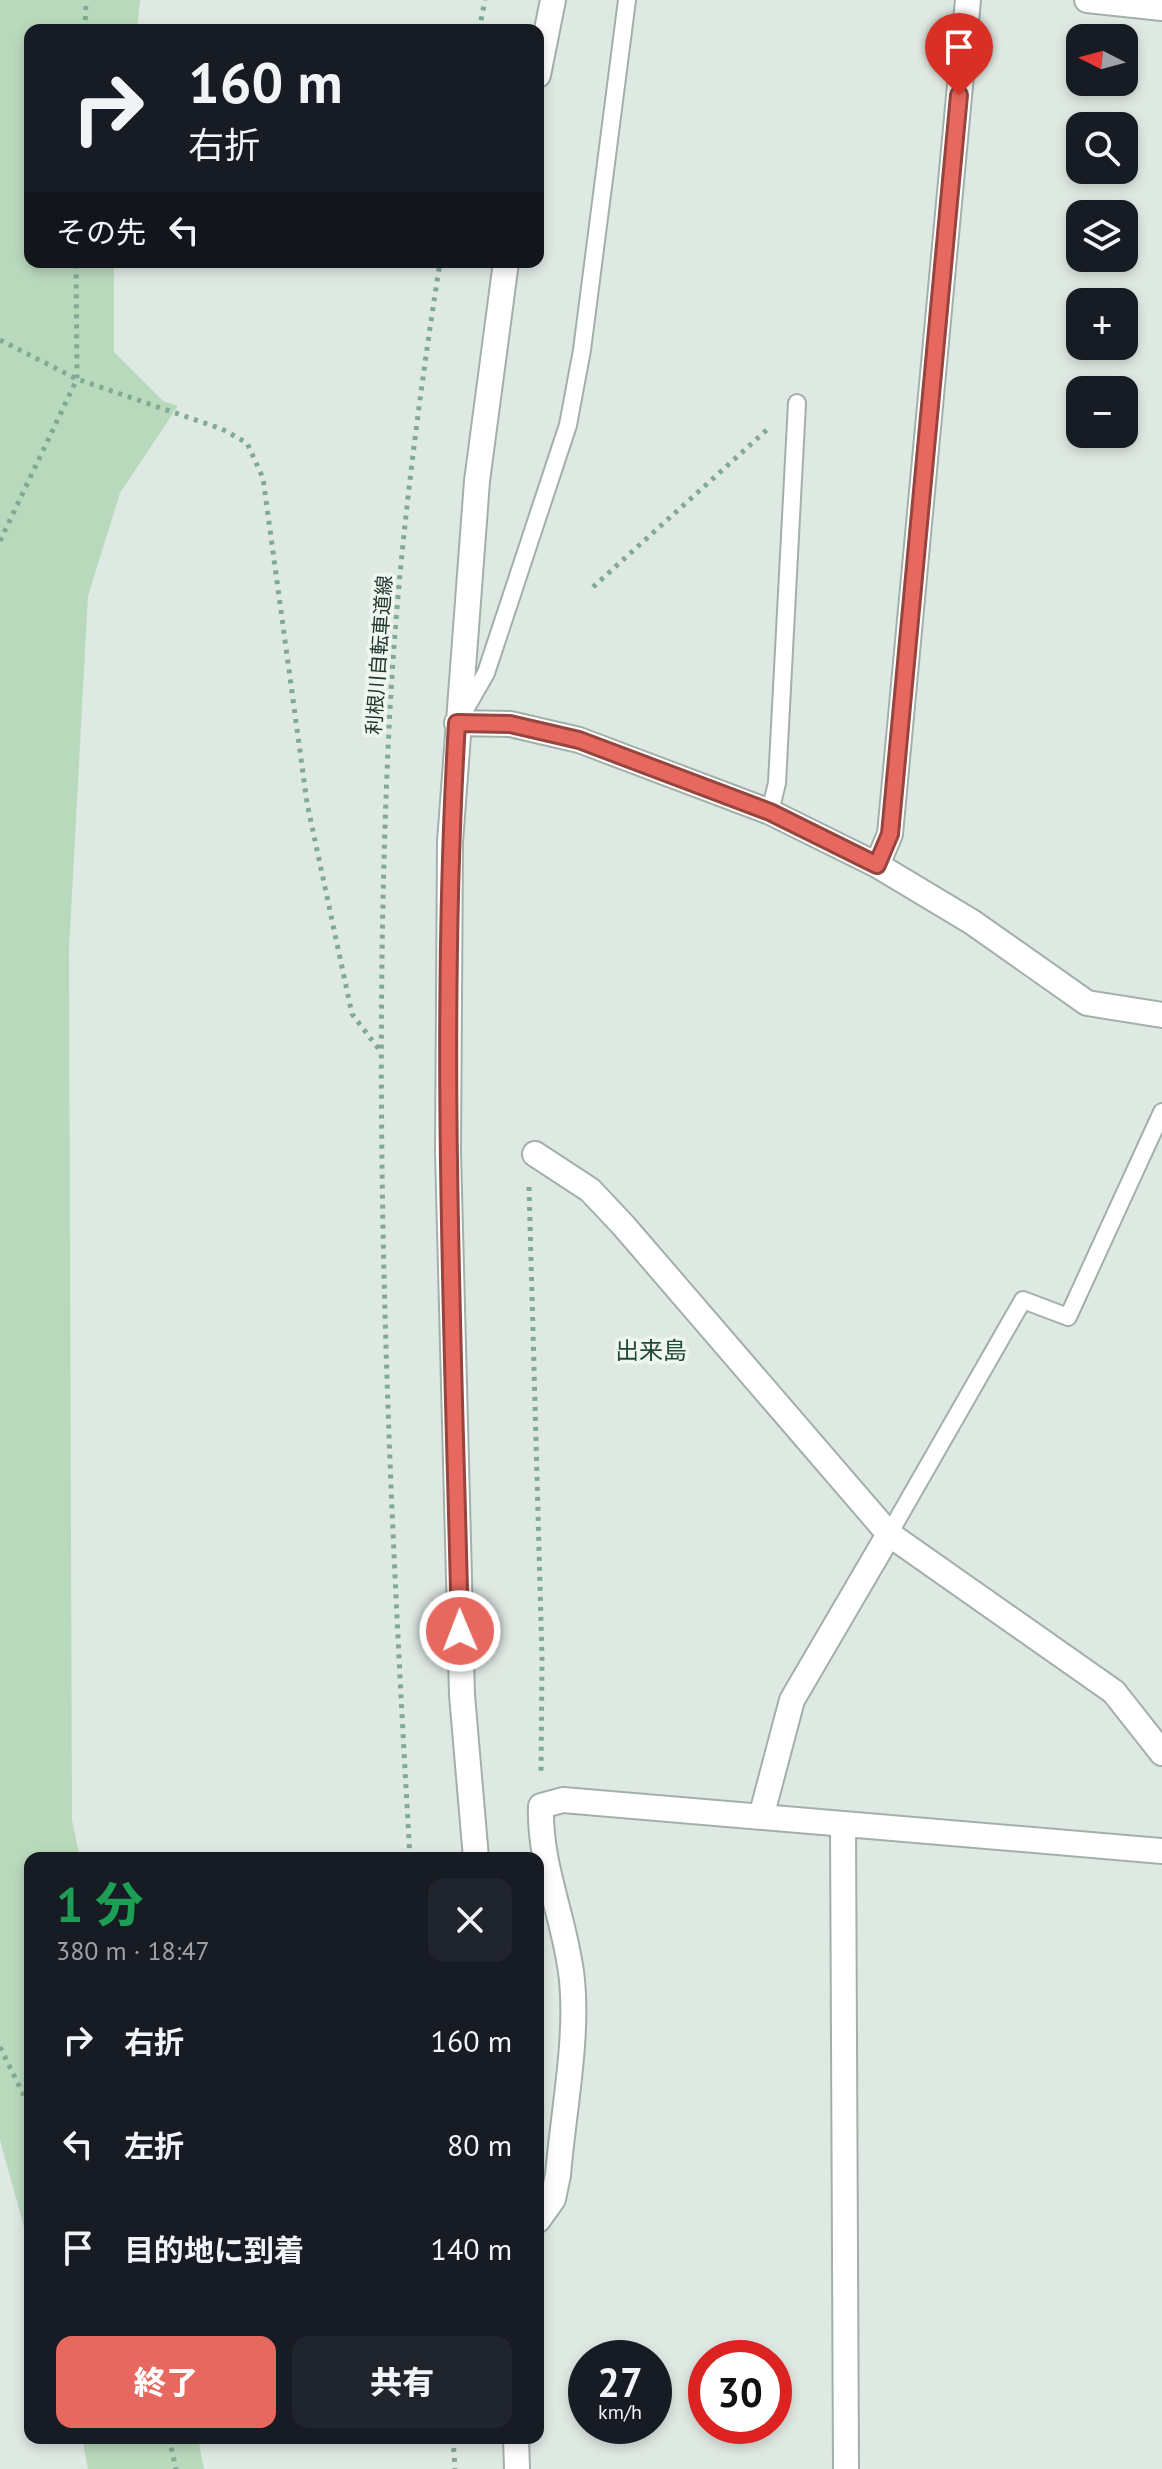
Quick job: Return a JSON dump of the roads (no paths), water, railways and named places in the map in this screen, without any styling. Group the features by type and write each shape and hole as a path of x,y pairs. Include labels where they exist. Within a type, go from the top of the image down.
{"street":[{"path":"544,45 553,0"},
{"path":"877,865 890,834 968,0"},
{"path":"1087,0 1162,8"},
{"path":"475,1852 462,1695 448,1152 450,842 477,481 505,268"},
{"path":"457,723 510,724 579,740 770,812 877,865 972,922 1087,1003 1162,1015"},
{"path":"535,1154 590,1190 623,1225 889,1534 1114,1692 1162,1753"},
{"path":"761,1817 792,1700 889,1534"},
{"path":"543,1852 541,1806 563,1800 1162,1851"},
{"path":"843,1824 846,2469"},
{"path":"544,1864 568,1957 572,2017 558,2175 553,2199 544,2212"},
{"path":"516,2444 517,2469"}],"lane":[{"path":"457,723 486,673 568,425 582,350 627,0"},
{"path":"770,812 777,783 797,403"},
{"path":"889,1534 1023,1300 1068,1317 1162,1112"}],"district":[{"name":"出来島","path":"651,1350"}]}
